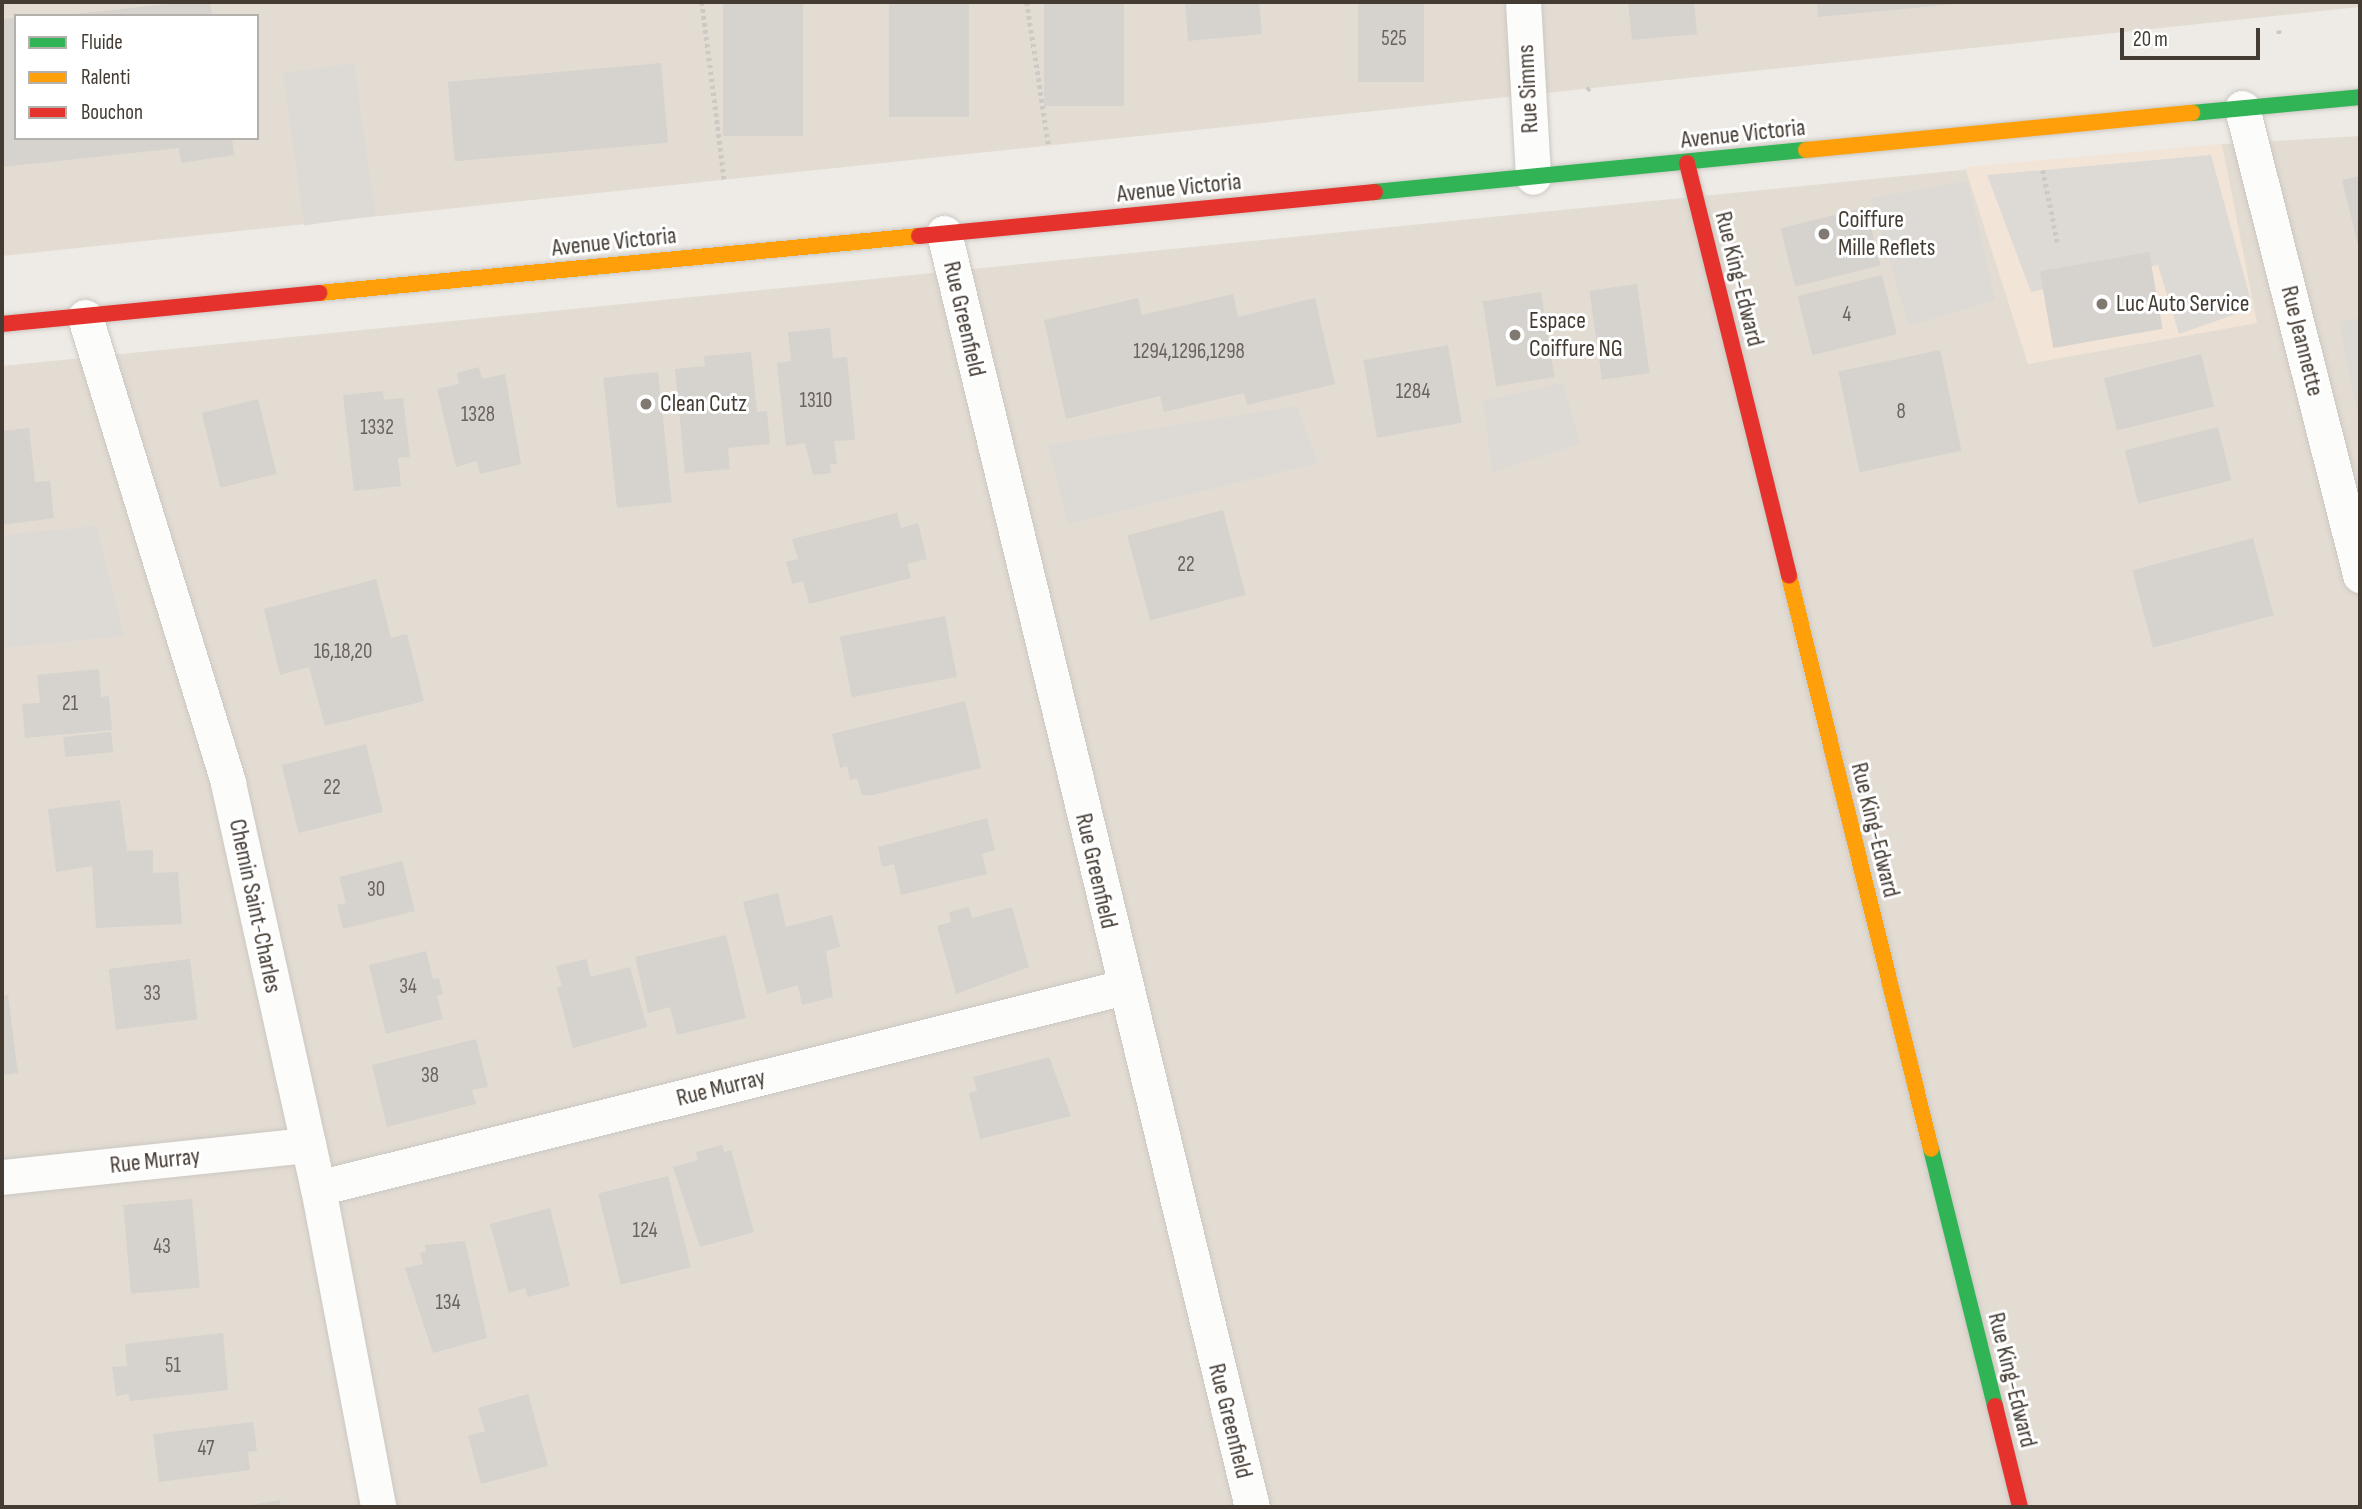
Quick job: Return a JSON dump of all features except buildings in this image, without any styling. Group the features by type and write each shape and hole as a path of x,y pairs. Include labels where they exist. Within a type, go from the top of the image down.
{"street":[{"name":"Rue Simms","path":"1523,2 1533,177"},
{"name":"Avenue Victoria","path":"2,324 2360,97"},
{"name":"Rue Jeannette","path":"2242,108 2360,575"},
{"name":"Rue King-Edward","path":"1686,163 2020,1507"},
{"name":"Rue Greenfield","path":"944,233 1124,988 1252,1507"},
{"name":"Chemin Saint-Charles","path":"85,317 228,783 318,1188 378,1507"},
{"name":"Rue Murray","path":"318,1188 1124,988"},
{"name":"Rue Murray","path":"2,1177 308,1145"}],"path":[{"path":"702,2 724,183"},
{"path":"1027,2 1049,147"},
{"path":"2279,30 2280,37"},
{"path":"2042,168 2058,245"}],"shaded area":[{"path":"2,2 2360,2 2360,7 2,256"},
{"path":"354,63 375,216 304,226 283,73"},
{"path":"2360,136 2360,1507 2,1507 2,366 2222,144"},
{"path":"2222,144 2257,323 2028,364 1965,167"},
{"path":"2211,155 2253,308 2179,334 2158,265 2031,292 1987,175"},
{"path":"1968,181 1995,300 1909,326 1870,198"},
{"path":"2360,318 2360,428 2339,322"},
{"path":"1563,383 1580,444 1492,472 1483,401"},
{"path":"1297,406 1318,463 1068,524 1048,445"},
{"path":"96,526 124,636 2,648 2,535"}],"traffic: fast":[{"path":"2192,113 2360,97"},
{"path":"1375,192 1806,150"},
{"path":"1931,1149 1995,1406"}],"traffic: slow":[{"path":"1806,150 2192,113"},
{"path":"319,293 919,236"},
{"path":"1789,576 1931,1149"}],"traffic: jam":[{"path":"1687,163 1789,576"},
{"path":"919,236 1375,192"},
{"path":"2,324 319,293"},
{"path":"1995,1406 2020,1507"}],"place":[{"name":"Coiffure Mille Reflets","path":"1824,234"},
{"name":"Luc Auto Service","path":"2102,304"},
{"name":"Espace Coiffure NG","path":"1515,335"},
{"name":"Clean Cutz","path":"646,404"}]}
